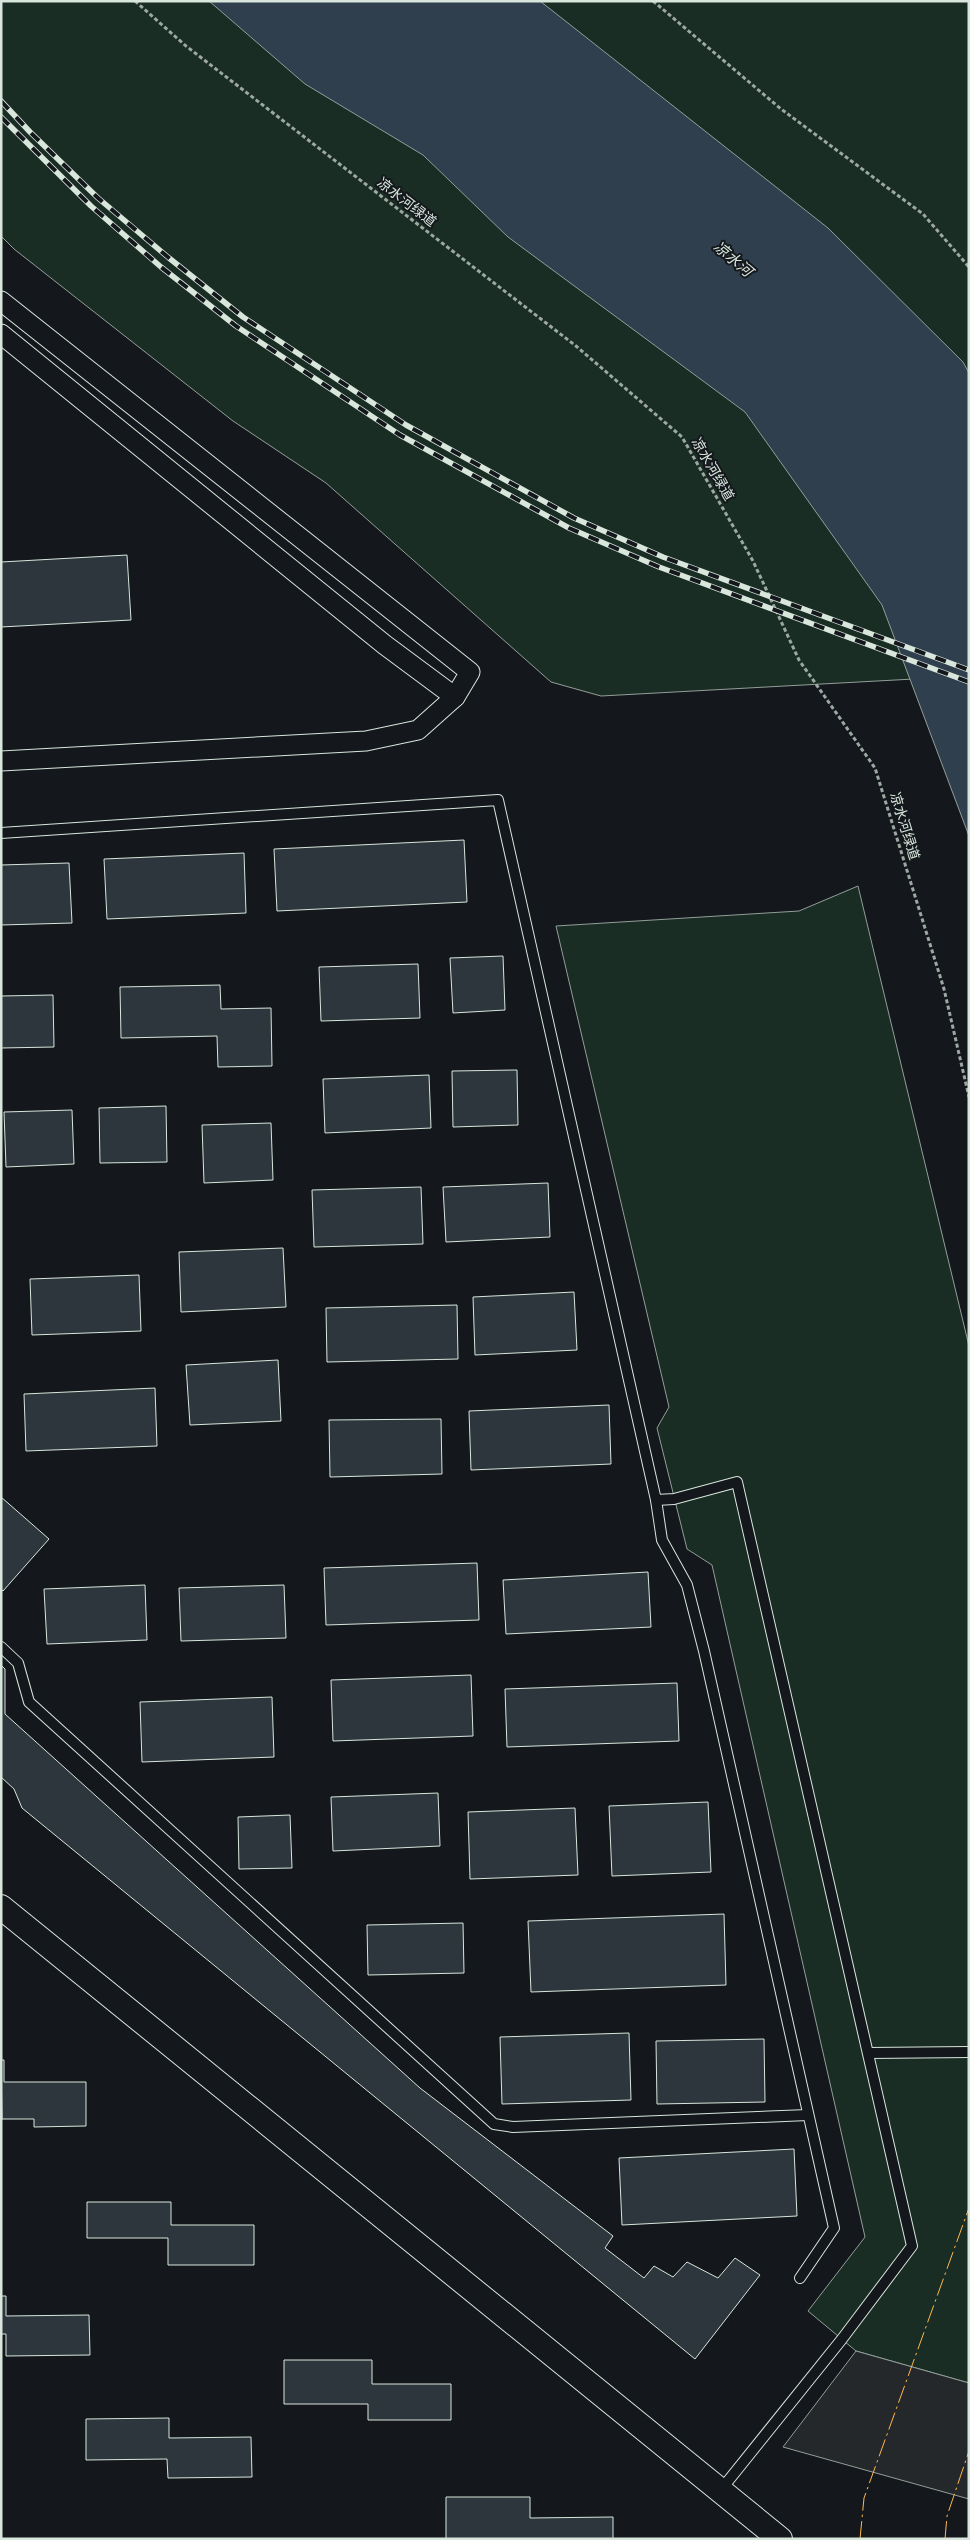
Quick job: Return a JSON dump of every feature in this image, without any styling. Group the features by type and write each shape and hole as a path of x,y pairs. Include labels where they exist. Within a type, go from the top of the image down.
{"street":[{"path":"1,301 470,672 455,698 418,730 366,742 1,761"},
{"path":"1,334 385,645 455,698"},
{"path":"1,1907 780,2539"}],"lane":[{"path":"1,833 498,800 656,1500 662,1540 687,1585 704,1651 834,2228 800,2278"},
{"path":"656,1500 674,1499 737,1482 912,2246 842,2339 720,2490"},
{"path":"1,1647 18,1663 29,1702 494,2124 513,2127 808,2115"},
{"path":"869,2053 969,2052"}],"path":[{"name":"凉水河绿道","path":"135,1 186,46 576,346 682,437 753,560 799,660 875,768 944,989 969,1096"},
{"path":"653,1 781,109 923,214 969,267"}],"green space":[{"path":"1,1 969,1 969,676 601,696 551,682 326,483 233,421 14,249 1,236"},
{"path":"858,886 969,1346 969,2383 856,2351 808,2311 865,2237 712,1565 687,1549 657,1428 669,1407 556,926 799,911"}],"shaded area":[{"path":"856,2351 969,2383 969,2499 783,2447"}],"water":[{"name":"凉水河","path":"209,1 540,1 828,228 963,362 969,373 969,836 882,605 745,412 508,237 423,155 305,84"}],"building":[{"path":"127,555 131,620 1,627 1,562"},
{"path":"464,840 467,902 277,911 274,849"},
{"path":"244,853 246,913 107,919 104,859"},
{"path":"69,863 72,923 1,925 1,865"},
{"path":"503,956 505,1010 453,1013 450,958"},
{"path":"418,964 420,1018 321,1021 319,967"},
{"path":"220,985 221,1009 271,1008 272,1066 218,1067 217,1036 121,1038 120,987"},
{"path":"53,995 54,1047 1,1048 1,996"},
{"path":"517,1070 518,1125 453,1127 452,1071"},
{"path":"429,1075 431,1128 325,1133 323,1079"},
{"path":"166,1106 167,1162 100,1163 99,1108"},
{"path":"72,1110 74,1164 6,1167 4,1112"},
{"path":"271,1123 273,1180 204,1183 202,1125"},
{"path":"548,1183 550,1237 446,1242 443,1187"},
{"path":"421,1187 423,1244 314,1247 312,1190"},
{"path":"283,1248 286,1307 181,1312 179,1252"},
{"path":"139,1275 141,1331 32,1335 30,1279"},
{"path":"574,1292 577,1350 475,1355 473,1297"},
{"path":"457,1305 458,1359 327,1362 326,1308"},
{"path":"278,1360 281,1421 190,1425 186,1365"},
{"path":"155,1388 157,1446 26,1451 24,1394"},
{"path":"609,1405 611,1464 471,1470 469,1411"},
{"path":"441,1419 442,1474 330,1477 329,1420"},
{"path":"1,1497 49,1539 3,1591 1,1589"},
{"path":"477,1563 479,1620 326,1625 324,1568"},
{"path":"648,1572 651,1627 506,1634 503,1580"},
{"path":"145,1585 147,1640 47,1644 44,1589"},
{"path":"284,1585 286,1638 181,1641 179,1588"},
{"path":"1,1665 5,1669 5,1714 420,2088 613,2236 605,2248 644,2278 654,2266 673,2277 687,2262 718,2278 735,2258 760,2275 695,2359 22,1808 14,1789 1,1777"},
{"path":"471,1675 473,1736 333,1741 331,1680"},
{"path":"677,1683 679,1741 507,1747 505,1689"},
{"path":"272,1697 274,1757 142,1762 140,1702"},
{"path":"438,1793 440,1846 333,1851 331,1797"},
{"path":"708,1802 711,1872 612,1876 609,1806"},
{"path":"575,1808 578,1875 470,1879 468,1812"},
{"path":"290,1815 292,1868 239,1869 238,1817"},
{"path":"724,1914 726,1985 531,1992 528,1921"},
{"path":"463,1923 464,1973 368,1975 367,1925"},
{"path":"629,2033 631,2100 502,2104 500,2037"},
{"path":"764,2039 765,2102 657,2104 656,2041"},
{"path":"1,2060 4,2060 4,2082 86,2082 86,2126 34,2127 34,2119 2,2119"},
{"path":"794,2149 797,2216 622,2225 619,2158"},
{"path":"87,2202 171,2202 171,2225 254,2225 254,2265 168,2265 168,2238 87,2238"},
{"path":"1,2296 6,2296 6,2316 89,2315 90,2355 6,2356 6,2334 1,2334"},
{"path":"284,2360 372,2360 372,2384 451,2384 451,2420 368,2420 368,2404 284,2404"},
{"path":"169,2418 169,2438 251,2437 252,2477 168,2478 167,2459 86,2460 86,2419"},
{"path":"446,2497 530,2497 530,2518 613,2517 613,2539 446,2539"}],"railway":[{"path":"1,101 98,198 169,258 243,317 406,425 574,518 663,557 969,670"},
{"path":"1,117 91,206 161,267 236,326 400,435 569,528 659,567 969,682"}],"power":[{"path":"860,2539 864,2498 969,2208"},
{"path":"945,2539 947,2516 969,2451"}]}
